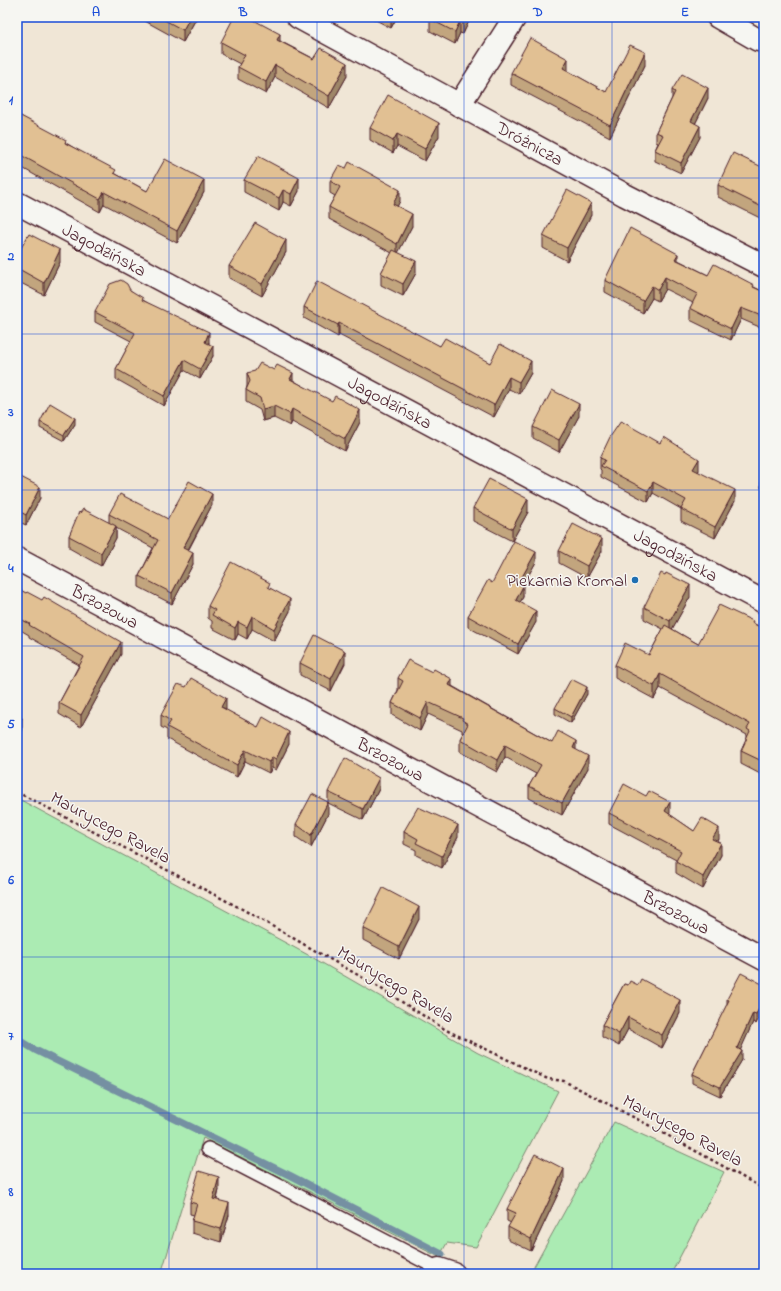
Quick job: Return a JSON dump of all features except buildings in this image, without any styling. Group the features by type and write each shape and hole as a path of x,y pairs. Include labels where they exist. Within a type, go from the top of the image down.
{"street":[{"name":"Dróżnicza","path":"298,17 625,195 764,266"},
{"path":"459,105 515,17"},
{"path":"718,17 762,37"},
{"name":"Jagodzińska","path":"17,203 764,602"},
{"name":"Brzozowa","path":"17,559 764,959"}],"lane":[{"path":"208,1149 443,1272"}],"path":[{"name":"Maurycego Ravela","path":"17,792 266,922 372,983 446,1030 548,1079 564,1082 658,1130 764,1189"}],"green space":[{"path":"17,798 310,956 478,1053 558,1091 476,1247 447,1243 439,1257 203,1138 161,1274 17,1274"},
{"path":"614,1122 724,1172 671,1274 530,1274"}],"waterway":[{"path":"17,1039 35,1050 291,1176 442,1254"}],"place":[{"name":"Piekarnia Kromal","path":"635,580"}]}
